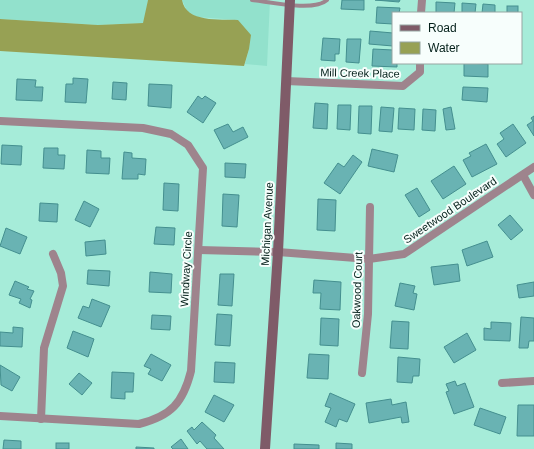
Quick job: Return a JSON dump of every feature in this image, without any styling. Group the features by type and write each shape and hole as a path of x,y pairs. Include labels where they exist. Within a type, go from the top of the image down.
{"main road":[{"name":"Michigan Avenue","path":"265,449 278,252 290,2"}],"street":[{"path":"422,0 422,12"},
{"name":"Mill Creek Place","path":"286,81 403,86 420,72 420,64"},
{"name":"Windway Circle","path":"0,121 143,128 171,134 188,145 203,168 191,371 187,387 176,405 157,419 139,424 0,416"},
{"name":"Sweetwood Boulevard","path":"199,250 278,252 369,259 404,254 534,167"},
{"path":"523,175 534,195"},
{"name":"Oakwood Court","path":"362,373 368,314 370,208"},
{"path":"41,419 44,348 63,286 61,273 53,254"},
{"path":"502,383 534,381"}],"lane":[{"path":"252,0 290,2 308,6 323,4 327,0"}],"shaded area":[{"path":"0,0 148,0 144,23 98,25 0,19"},
{"path":"182,0 270,0 267,66 245,64 249,49 238,20 197,17 187,11"}],"water":[{"path":"148,0 182,0 190,13 197,16 213,19 238,20 251,35 244,66 0,51 0,19 98,25 143,23"}],"building":[{"path":"342,0 364,0 364,10 341,9"},
{"path":"375,0 400,0 399,2"},
{"path":"436,2 455,3 454,12 436,12"},
{"path":"462,3 476,4 475,12 462,12"},
{"path":"483,4 495,5 495,12 482,12"},
{"path":"507,6 518,6 518,12 507,12"},
{"path":"377,7 400,8 399,12 392,12 392,24 376,23"},
{"path":"370,31 392,33 392,46 369,44"},
{"path":"323,38 340,39 339,54 335,54 335,61 321,60"},
{"path":"347,39 361,39 359,63 346,62"},
{"path":"373,49 392,50 392,64 397,64 397,67 372,66"},
{"path":"464,64 488,64 488,77 464,76"},
{"path":"73,78 88,79 86,103 65,102 66,84 73,84"},
{"path":"17,79 36,80 35,87 43,87 42,101 16,100"},
{"path":"113,82 127,83 126,100 112,99"},
{"path":"149,84 172,85 171,108 148,106"},
{"path":"463,87 488,88 487,102 462,100"},
{"path":"198,96 202,99 205,96 216,103 203,123 187,112"},
{"path":"315,103 328,104 327,129 313,128"},
{"path":"338,105 351,105 350,130 337,129"},
{"path":"359,106 372,106 371,134 358,133"},
{"path":"381,107 394,108 392,132 379,131"},
{"path":"451,107 455,129 446,130 443,109"},
{"path":"399,108 415,109 414,130 398,129"},
{"path":"423,109 436,110 435,131 422,130"},
{"path":"534,116 534,136 527,125 533,121 531,118"},
{"path":"228,124 233,132 243,127 248,137 224,149 214,130"},
{"path":"513,124 526,143 506,157 497,144 504,139 500,133"},
{"path":"486,144 497,164 472,177 463,160 471,156 469,153"},
{"path":"2,145 22,146 21,165 1,164"},
{"path":"44,148 58,148 58,155 65,155 64,169 43,168"},
{"path":"372,149 398,155 394,172 368,166"},
{"path":"87,150 101,151 101,158 110,158 109,174 86,173"},
{"path":"124,152 132,153 132,158 146,159 145,175 138,174 138,179 122,179"},
{"path":"353,155 362,162 340,194 324,183 338,163 344,167"},
{"path":"225,163 246,164 245,178 225,177"},
{"path":"454,166 466,184 443,199 431,181"},
{"path":"164,183 179,184 178,211 163,210"},
{"path":"417,188 430,210 419,217 405,195"},
{"path":"223,194 239,195 237,227 222,226"},
{"path":"318,199 336,200 335,231 317,230"},
{"path":"84,201 99,209 90,227 75,220"},
{"path":"40,203 58,204 57,222 39,221"},
{"path":"510,215 523,230 511,240 498,225"},
{"path":"156,227 175,228 174,245 154,244"},
{"path":"6,228 27,237 20,254 0,246"},
{"path":"105,240 106,254 86,256 85,242"},
{"path":"487,241 493,257 467,266 462,250"},
{"path":"458,264 460,281 434,285 431,267"},
{"path":"88,270 110,271 109,286 87,284"},
{"path":"150,272 172,274 171,293 149,292"},
{"path":"220,274 234,274 232,306 218,305"},
{"path":"314,280 341,282 340,310 320,309 321,293 313,293"},
{"path":"15,281 29,287 27,289 34,291 30,299 32,300 30,308 19,303 21,299 9,295"},
{"path":"534,282 534,296 519,298 517,285"},
{"path":"400,283 415,286 413,293 417,294 414,310 395,306"},
{"path":"92,299 110,306 101,327 78,318 83,306 89,308"},
{"path":"217,314 232,315 230,346 215,345"},
{"path":"152,315 171,316 170,330 151,329"},
{"path":"521,317 534,318 534,341 529,341 528,348 519,348"},
{"path":"321,318 339,319 338,346 320,345"},
{"path":"392,321 409,322 408,349 390,348"},
{"path":"491,322 511,323 510,341 484,340 484,328 491,329"},
{"path":"13,327 23,328 22,347 0,346 0,332 13,333"},
{"path":"73,331 94,339 88,357 67,348"},
{"path":"467,333 476,350 454,363 444,347"},
{"path":"151,354 171,365 162,381 148,374 151,369 144,366"},
{"path":"309,354 329,355 328,379 307,378"},
{"path":"398,357 420,359 419,376 413,376 412,383 397,382"},
{"path":"215,362 235,363 234,383 214,382"},
{"path":"0,365 20,377 12,391 1,385"},
{"path":"112,372 134,373 133,392 125,392 125,399 111,398"},
{"path":"79,373 92,383 82,395 69,384"},
{"path":"455,381 457,386 465,383 474,407 454,414 446,392 449,391 446,384"},
{"path":"330,393 355,404 347,422 339,419 336,427 325,422 331,408 325,406"},
{"path":"214,395 234,405 224,422 205,412"},
{"path":"391,399 392,405 406,402 409,422 402,423 401,417 369,423 366,403"},
{"path":"518,405 534,405 534,436 517,436"},
{"path":"480,408 506,417 500,434 474,425"},
{"path":"202,422 216,435 214,438 224,449 207,449 200,441 197,444 187,431 192,427 194,430"},
{"path":"181,439 188,449 173,449 171,447"},
{"path":"4,440 21,441 21,449 3,449"},
{"path":"56,443 69,443 69,449 56,449"},
{"path":"336,443 352,444 352,449 336,449"},
{"path":"294,444 319,445 319,449 294,449"},
{"path":"136,447 154,448 154,449 136,449"}]}
